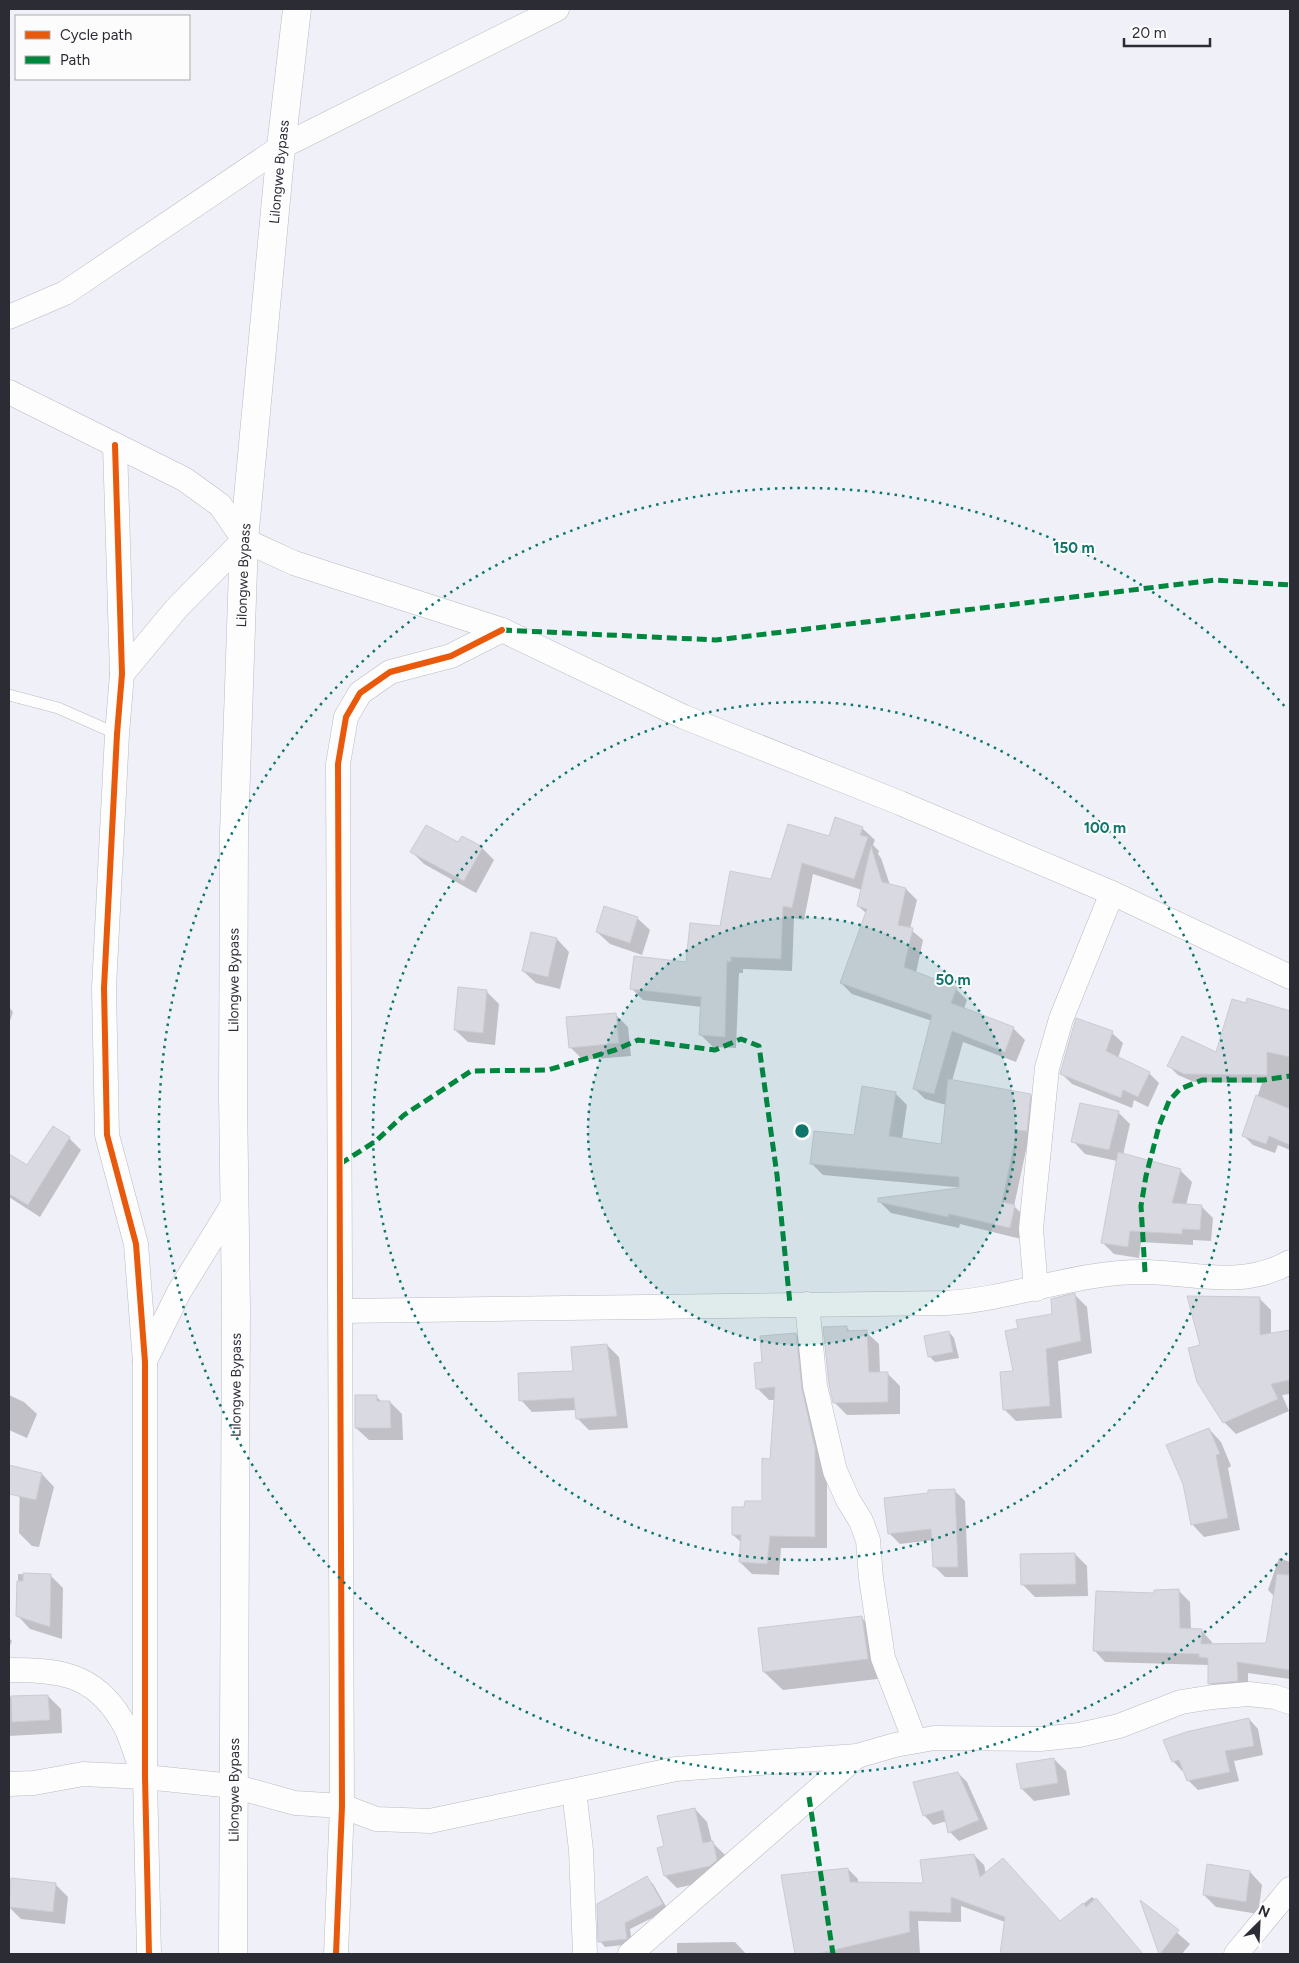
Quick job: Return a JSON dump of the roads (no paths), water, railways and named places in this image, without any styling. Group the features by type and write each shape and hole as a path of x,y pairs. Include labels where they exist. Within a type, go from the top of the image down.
{"main road":[{"name":"Lilongwe Bypass","path":"233,1954 236,1308 234,833 244,540 281,147 297,9"}],"street":[{"path":"9,317 65,293 281,147 557,9"},
{"path":"9,392 184,479 220,505 244,540 294,563 502,630 684,717 900,803 1112,893 1290,977"},
{"path":"114,445 122,674 117,734 104,988 107,1135 136,1244 144,1362 145,1777 149,1954"},
{"path":"122,674 176,609 244,540"},
{"path":"336,1954 342,1806 338,764 346,716 360,693 390,672 451,656 502,630"},
{"path":"1036,1289 1031,1228 1047,1068 1061,1019 1112,893"},
{"path":"144,1362 179,1292 235,1201"},
{"path":"341,1311 807,1304 881,1305 980,1301 1087,1277 1118,1273 1145,1272 1237,1278 1257,1276 1275,1270 1290,1262"},
{"path":"807,1304 815,1386 835,1471 848,1500 861,1521 868,1540 871,1578 883,1658 915,1741"},
{"path":"9,1670 46,1670 72,1675 100,1691 122,1720 145,1777"},
{"path":"9,1784 34,1783 84,1774 145,1777 233,1786 295,1803 342,1806 376,1819 430,1821 676,1769 857,1756 934,1738 1040,1739 1080,1734 1119,1726 1181,1702 1214,1697 1249,1694 1275,1697 1290,1702"},
{"path":"630,1954 857,1756"},
{"path":"574,1791 581,1850 585,1954"},
{"path":"1236,1954 1290,1889"}],"lane":[{"path":"9,695 58,708 117,734"}]}
